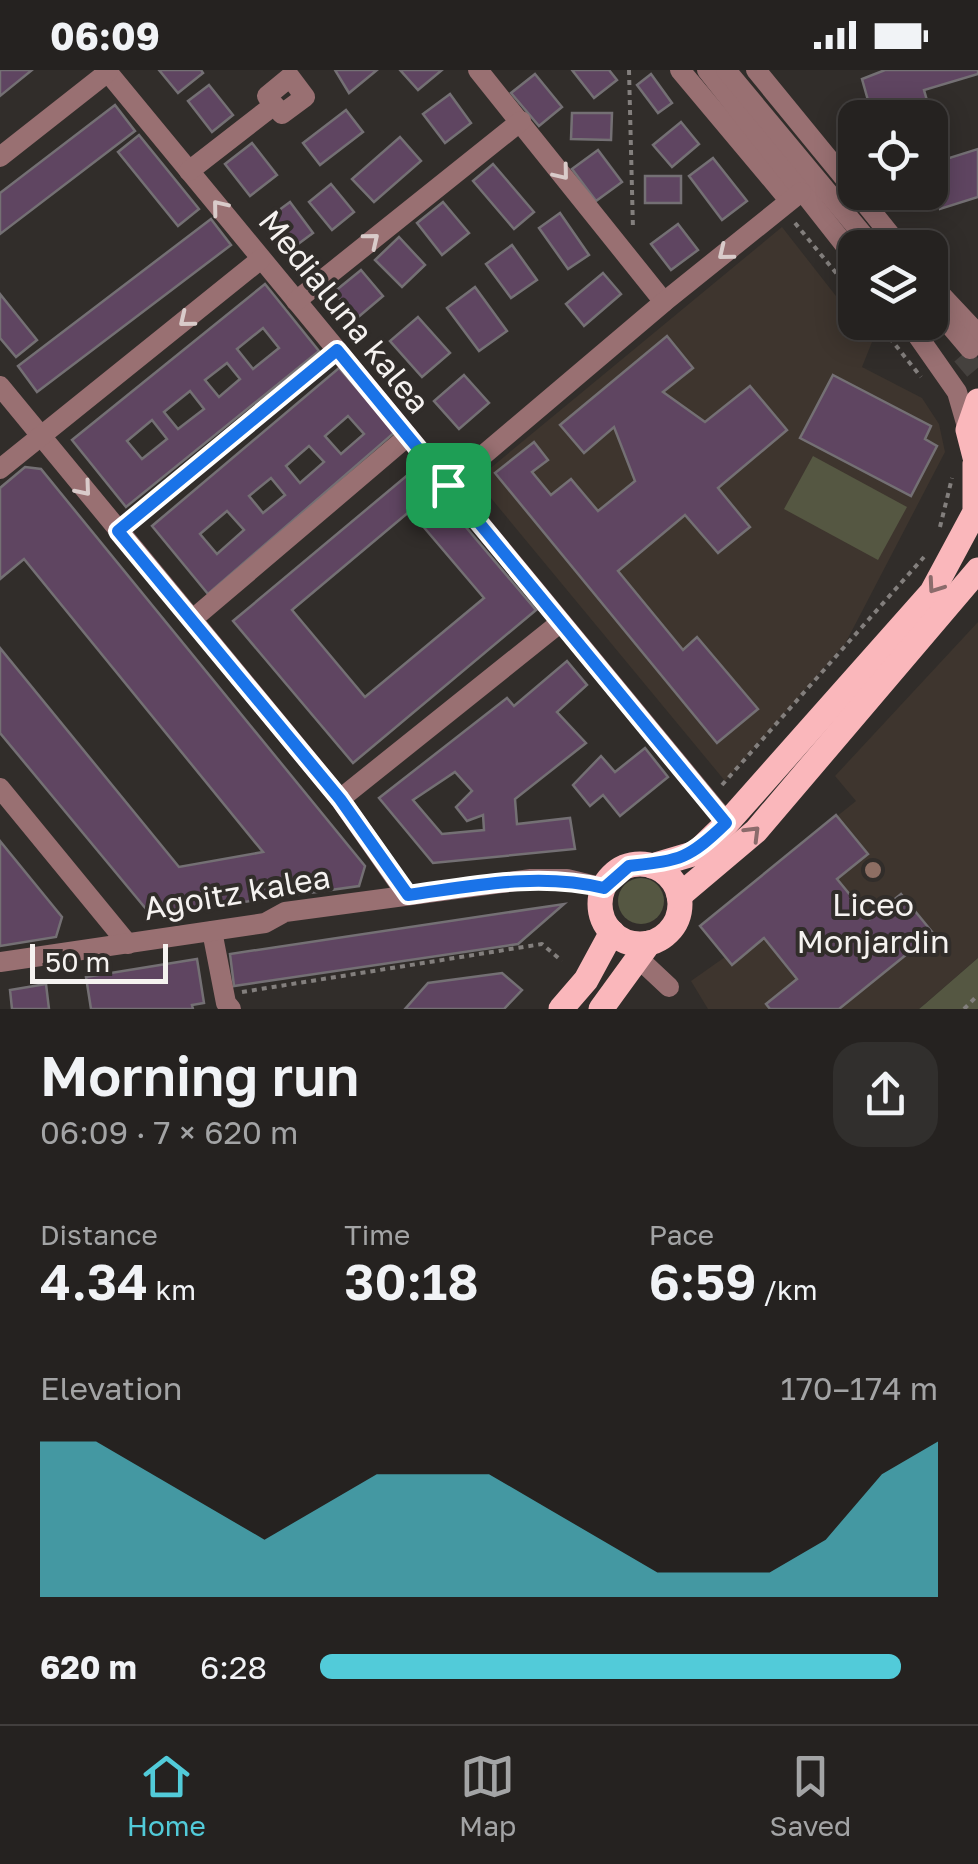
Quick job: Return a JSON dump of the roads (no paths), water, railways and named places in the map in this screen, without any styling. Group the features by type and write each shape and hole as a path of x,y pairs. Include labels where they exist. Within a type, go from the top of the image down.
{"main road":[{"path":"644,951 612,932 601,911 604,888 629,866 652,866 696,853 932,592 975,512 968,468 968,430 978,401"},
{"path":"679,896 756,831 978,570"},
{"path":"601,1009 644,951 676,922 679,896 670,877 652,866"},
{"path":"561,1009 586,980 612,932"}],"street":[{"path":"478,70 664,302"},
{"path":"680,70 792,201 838,243"},
{"path":"708,70 792,201"},
{"path":"726,70 859,230"},
{"path":"740,70 871,230"},
{"path":"756,70 838,170"},
{"path":"0,157 107,71"},
{"name":"Medialuna kalea","path":"107,71 726,823"},
{"path":"189,171 274,105"},
{"path":"296,301 521,121"},
{"path":"448,485 664,302 792,201"},
{"path":"870,210 887,230"},
{"path":"0,470 262,258"},
{"path":"948,311 970,346"},
{"path":"948,321 970,346"},
{"path":"948,330 970,346"},
{"path":"921,340 957,392 968,430"},
{"path":"0,386 340,799 408,895"},
{"path":"194,618 408,436"},
{"path":"340,799 561,622"},
{"path":"0,788 128,944"},
{"name":"Agoitz kalea","path":"0,962 265,923 285,912 531,879 566,879 604,888"},
{"path":"212,931 228,1006"},
{"path":"644,951 669,987"}],"tunnel":[{"path":"962,355 978,374"}],"place":[{"name":"Liceo Monjardin","path":"873,870"}]}
